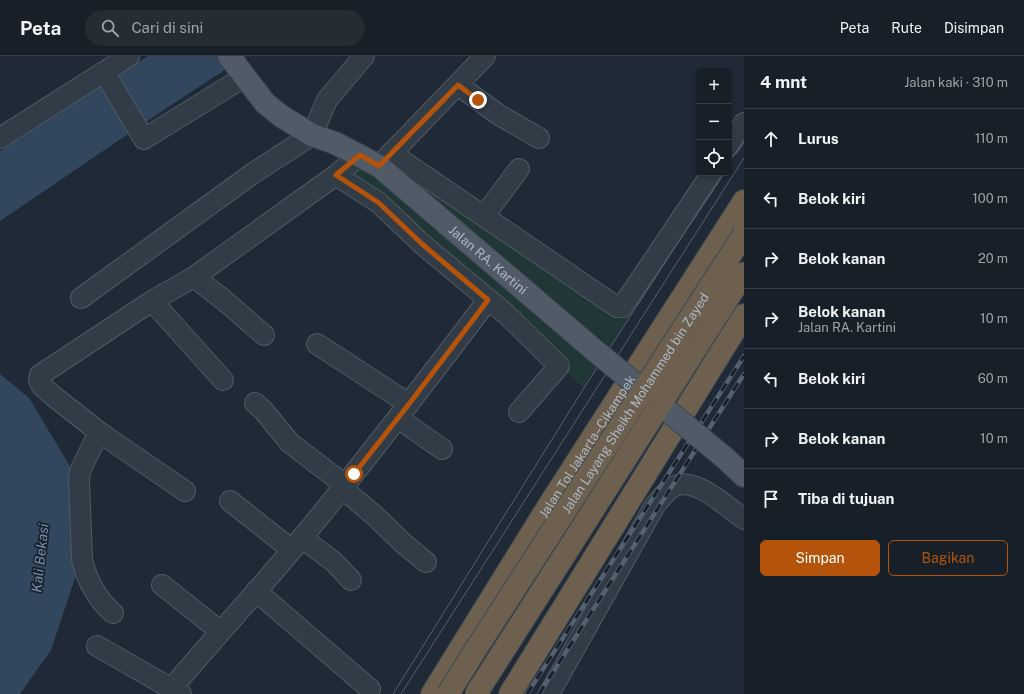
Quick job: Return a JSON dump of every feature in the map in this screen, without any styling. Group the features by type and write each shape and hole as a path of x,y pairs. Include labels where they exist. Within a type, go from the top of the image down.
{"highway":[{"name":"Jalan Tol Jakarta–Cikampek","path":"432,694 551,502 744,201"},
{"name":"Jalan Layang Sheikh Mohammed bin Zayed","path":"448,694 744,234"},
{"name":"Jalan Layang Sheikh Mohammed bin Zayed","path":"476,694 744,273"},
{"path":"510,694 744,316"}],"main road":[{"name":"Jalan RA. Kartini","path":"238,68 265,103 281,116 312,135 335,143 360,155 385,159 593,349 725,458 744,476"}],"street":[{"path":"0,138 129,56"},
{"path":"81,298 252,174 312,135 327,100 364,56"},
{"path":"485,56 385,159 484,216 617,308 622,307 710,176"},
{"path":"104,72 144,139 238,68"},
{"path":"458,85 499,115 539,138"},
{"path":"732,141 744,123"},
{"path":"185,491 99,432 52,396 41,385 39,380 40,375 152,301 194,277 336,175 360,155"},
{"path":"484,216 519,169"},
{"path":"336,175 379,203 422,244 506,314 559,366 519,412"},
{"path":"194,277 225,301 264,335"},
{"path":"97,646 174,692 220,631 297,544 404,411 488,300"},
{"path":"152,301 223,380"},
{"path":"317,344 404,411 442,449"},
{"path":"255,403 264,410 290,443 343,487 404,544 426,562"},
{"path":"99,432 80,471 79,480 82,559 84,570 90,582 107,608 113,613"},
{"path":"549,694 655,505 673,487 689,484 704,490 744,519"},
{"path":"230,500 297,544 334,562 351,580"},
{"path":"162,585 220,631"},
{"path":"256,591 370,688"}],"green space":[{"path":"391,153 630,317 584,388 336,175"}],"water":[{"path":"148,56 246,56 0,221 0,151"},
{"name":"Kali Bekasi","path":"0,374 29,398 71,468 76,575 51,650 20,694 0,694"}],"tram line":[{"path":"732,158 744,140"},
{"path":"401,694 744,158"},
{"path":"393,694 584,388 721,176"}],"railway":[{"path":"527,694 744,356"},
{"path":"539,694 744,374"}],"route":[{"path":"354,474 488,300 422,244 379,203 336,175 360,155 379,166 458,85 478,100"}]}
